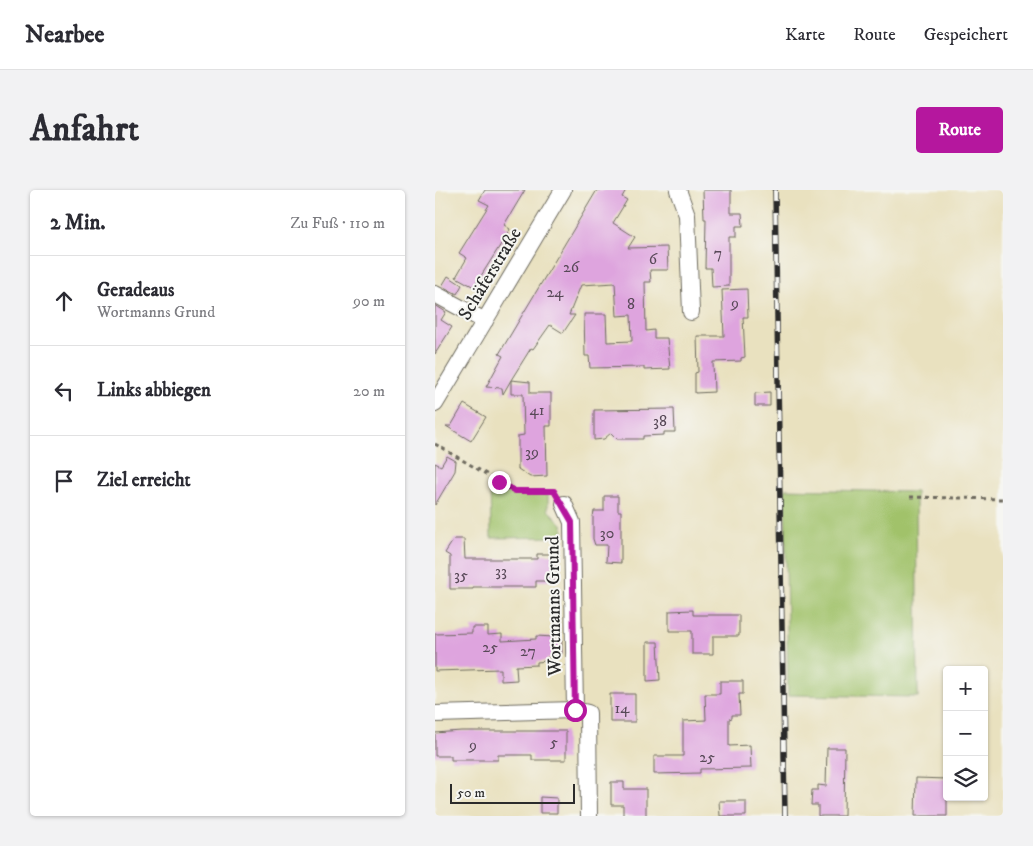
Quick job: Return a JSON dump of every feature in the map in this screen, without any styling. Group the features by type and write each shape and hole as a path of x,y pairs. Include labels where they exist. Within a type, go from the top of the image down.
{"street":[{"name":"Schäferstraße","path":"435,404 563,190"},
{"path":"678,190 687,215 691,312"},
{"path":"435,294 485,321"},
{"name":"Wortmanns Grund","path":"564,504 572,522 575,710"},
{"path":"435,714 575,710 588,713 589,816"}],"path":[{"path":"435,444 515,491 554,491 564,504"},
{"path":"910,497 1003,499"}],"green space":[{"path":"490,482 513,494 548,494 548,510 562,524 564,537 491,538"},
{"path":"785,489 916,492 918,697 788,695"}],"building":[{"path":"485,190 525,190 504,225 510,229 508,233 474,287 456,277 467,258 459,253 489,205 479,200"},
{"path":"597,190 626,190 622,197 627,200 613,223 635,237 628,248 667,247 668,270 650,270 651,282 645,282 646,331 654,330 654,338 667,338 670,369 644,370 644,367 590,368 589,356 585,356 584,314 606,314 607,342 632,341 631,315 617,316 615,283 581,285 569,315 575,315 563,333 550,325 533,349 531,348 503,394 502,388 486,387 503,356 499,354"},
{"path":"703,190 731,190 731,213 742,213 743,226 736,226 736,237 729,237 729,286 712,287 711,268 705,268 706,219 704,219"},
{"path":"448,276 462,285 457,294 442,286"},
{"path":"747,289 748,317 743,317 745,357 741,358 741,361 713,362 714,392 695,393 695,373 698,372 697,336 724,336 722,290"},
{"path":"435,305 446,312 441,320 452,327 435,354"},
{"path":"511,380 530,382 530,393 551,393 551,426 546,426 547,476 530,477 518,469 518,436 524,435 523,394 511,394"},
{"path":"770,392 770,406 755,406 755,393"},
{"path":"464,404 486,417 471,441 446,426 451,426"},
{"path":"674,409 675,432 664,432 664,435 643,436 643,439 617,439 611,433 604,439 594,440 594,410"},
{"path":"447,456 456,461 455,471 435,505 435,463 441,466"},
{"path":"604,496 618,496 618,511 621,511 621,563 606,562 607,545 595,545 593,539 594,511 604,511"},
{"path":"454,539 464,539 465,559 537,559 537,554 557,554 557,581 536,581 536,587 450,589 450,556 445,553"},
{"path":"693,610 693,615 739,615 739,636 713,636 713,654 692,654 692,631 669,631 669,611"},
{"path":"472,627 488,627 488,635 502,634 502,641 536,639 536,636 554,637 554,640 562,640 562,654 555,654 555,658 547,658 547,661 537,662 537,665 516,666 517,680 501,681 501,669 435,671 435,634 472,633"},
{"path":"647,642 658,642 660,680 647,681"},
{"path":"720,681 743,681 743,694 739,694 740,715 732,715 732,718 729,719 729,746 750,745 751,768 700,769 700,773 654,774 654,756 683,756 683,721 706,720 705,694 720,694"},
{"path":"610,694 635,694 635,722 610,722"},
{"path":"461,731 566,731 566,760 532,760 532,755 498,755 498,760 451,760 451,756 435,756 435,733"},
{"path":"827,748 845,748 844,816 818,816 818,805 811,805 812,790 818,790 818,785 826,786"},
{"path":"916,778 943,779 943,801 947,801 947,816 915,816"},
{"path":"611,782 624,782 624,789 646,789 646,816 623,816 623,805 611,805"},
{"path":"540,797 557,798 557,813 540,813"},
{"path":"719,801 746,801 746,816 720,816"}],"railway":[{"path":"775,190 785,816"}],"route":[{"path":"499,482 515,491 554,491 564,504 572,522 575,710"}]}
